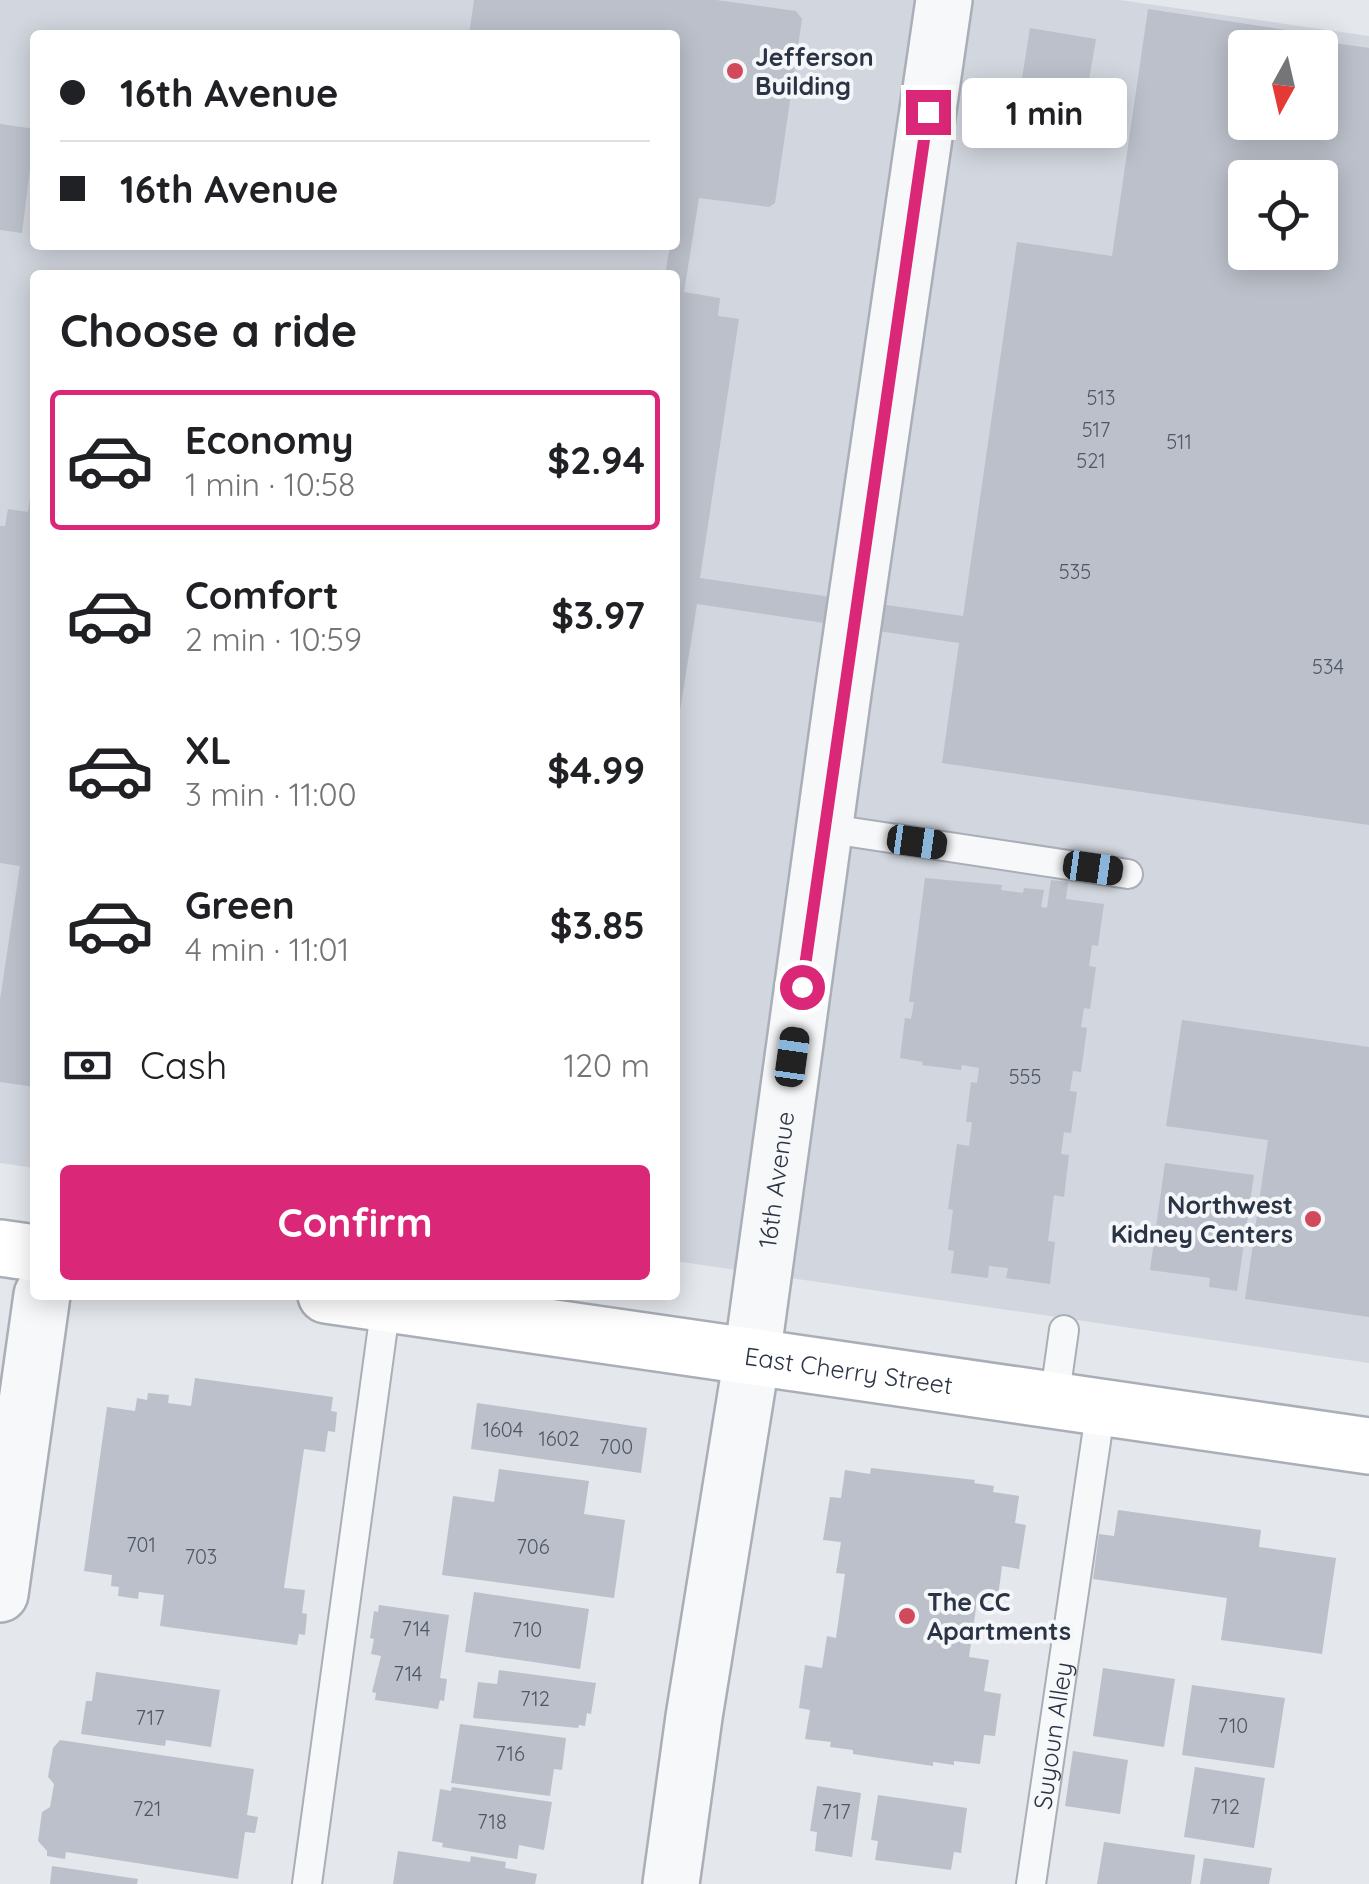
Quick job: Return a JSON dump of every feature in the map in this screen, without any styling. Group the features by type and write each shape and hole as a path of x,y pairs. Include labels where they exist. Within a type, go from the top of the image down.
{"main road":[{"path":"0,1248 30,1252"},
{"name":"East Cherry Street","path":"359,1300 1369,1446"}],"street":[{"name":"16th Avenue","path":"671,1884 752,1356 944,0"},
{"path":"0,1594 41,1300"}],"lane":[{"path":"824,828 1128,874"},
{"path":"307,1884 386,1304"},
{"name":"Suyoun Alley","path":"1031,1884 1078,1404 1064,1330"}],"shaded area":[{"path":"0,0 1120,0 1328,30 1228,30 1228,140 1338,140 1338,32 1369,36 1369,1363 680,1262 680,270 30,270 30,1167 0,1163"}],"building":[{"path":"474,0 716,0 796,11 802,19 775,203 769,207 699,198 684,292 720,298 718,316 739,319 700,578 963,616 1017,242 1112,256 1148,9 1287,30 1228,30 1228,140 1338,140 1338,44 1369,48 1369,825 942,763 959,643 697,604 680,711 680,270 666,270 669,250 680,250 680,30 470,30"},
{"path":"1030,28 1096,39 1081,127 1016,116"},
{"path":"0,124 30,128 30,169 22,233 0,230"},
{"path":"30,498 30,1086 0,1082 0,1000 20,866 0,863 0,526 5,526 8,509 28,512"},
{"path":"925,878 1002,885 1001,890 1023,893 1024,888 1044,890 1041,907 1047,908 1051,880 1068,882 1066,899 1104,904 1098,946 1092,945 1089,966 1096,967 1090,1009 1084,1008 1081,1027 1087,1028 1081,1072 1073,1071 1070,1091 1077,1092 1071,1133 1064,1132 1061,1154 1069,1155 1064,1197 1054,1195 1048,1241 1055,1242 1050,1284 1006,1278 1008,1268 989,1266 988,1278 951,1273 954,1251 948,1250 953,1210 948,1209 957,1144 969,1146 972,1122 966,1122 971,1082 977,1083 979,1068 962,1065 961,1070 900,1058 905,1018 911,1019 914,1002 909,1002"},
{"name":"Northwest Kidney Centers","path":"1182,1020 1369,1047 1369,1317 1245,1299 1268,1140 1166,1126"},
{"path":"1165,1163 1254,1175 1237,1291 1209,1287 1210,1278 1150,1270"},
{"path":"195,1378 333,1397 331,1411 337,1412 335,1432 328,1431 325,1452 304,1449 284,1588 305,1590 305,1635 299,1634 297,1645 160,1626 164,1595 139,1592 138,1599 118,1596 119,1587 111,1586 112,1575 84,1571 107,1407 135,1411 137,1398 147,1400 148,1393 169,1395 168,1403 191,1406"},
{"path":"477,1403 647,1428 641,1473 471,1449"},
{"name":"The CC Apartments","path":"871,1468 975,1480 974,1483 994,1486 993,1492 1019,1496 1015,1523 1026,1525 1019,1569 1002,1566 998,1597 978,1594 969,1657 989,1660 984,1691 1001,1694 995,1736 984,1735 980,1764 954,1761 954,1765 933,1762 933,1766 853,1754 853,1750 830,1747 831,1742 805,1739 810,1710 799,1708 805,1665 822,1668 827,1636 836,1638 845,1574 836,1573 841,1542 823,1540 830,1497 841,1498 845,1470 870,1474"},
{"path":"499,1469 589,1481 584,1514 625,1520 614,1598 442,1575 453,1496 494,1502"},
{"path":"1118,1510 1261,1530 1259,1547 1336,1558 1322,1654 1221,1640 1227,1598 1093,1579 1099,1534 1114,1536"},
{"path":"474,1592 589,1609 580,1669 465,1652"},
{"path":"379,1605 449,1615 440,1678 447,1679 444,1701 440,1700 438,1709 375,1700 376,1693 372,1692 381,1656 371,1654 374,1639 370,1638 374,1611 378,1612"},
{"path":"1103,1668 1175,1679 1164,1747 1093,1736"},
{"path":"499,1670 596,1683 585,1726 473,1718 478,1682 497,1684"},
{"path":"96,1672 220,1690 211,1747 166,1740 165,1746 81,1734"},
{"path":"1192,1685 1285,1698 1274,1768 1182,1755"},
{"path":"460,1724 566,1738 562,1770 554,1769 550,1796 451,1783"},
{"path":"60,1740 254,1769 247,1815 258,1817 255,1833 245,1832 238,1879 66,1852 65,1859 47,1856 38,1841 42,1812 50,1807 54,1784 48,1777 53,1748"},
{"path":"1073,1751 1128,1760 1120,1814 1065,1806"},
{"path":"1195,1767 1265,1778 1254,1848 1184,1837"},
{"path":"817,1786 861,1793 852,1857 815,1851 817,1832 810,1831"},
{"path":"452,1787 552,1802 544,1850 519,1845 517,1859 442,1847 443,1843 432,1841 440,1789 451,1791"},
{"path":"878,1795 967,1808 961,1853 954,1852 951,1870 875,1860 878,1841 871,1840"},
{"path":"1104,1842 1195,1855 1191,1884 1097,1884"},
{"path":"398,1851 470,1862 471,1856 506,1862 505,1868 537,1874 535,1884 393,1884"},
{"path":"1204,1858 1272,1868 1269,1884 1200,1884"},
{"path":"52,1866 138,1879 137,1884 50,1884"}],"place":[{"name":"Jefferson Building","path":"735,71"},
{"name":"Northwest Kidney Centers","path":"1313,1219"},
{"name":"The CC Apartments","path":"907,1616"}],"route":[{"path":"802,987 928,112"}]}
